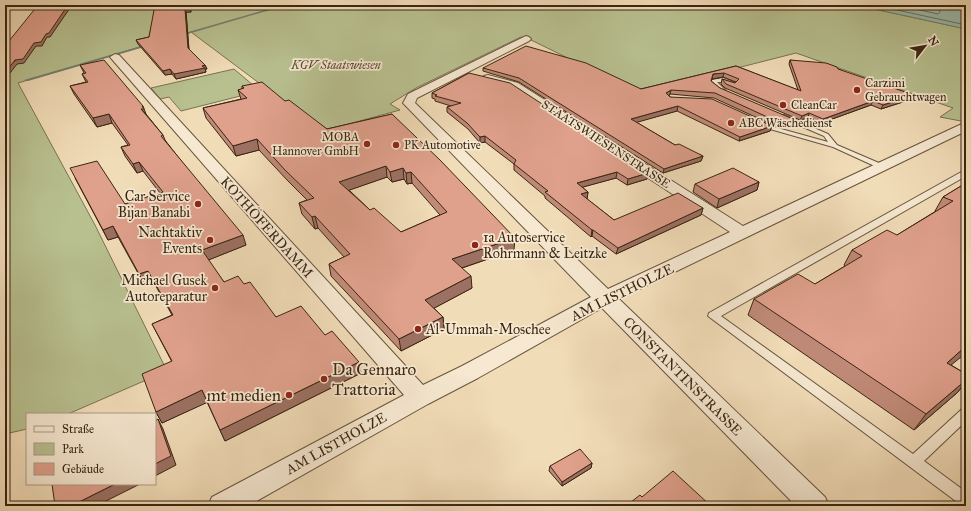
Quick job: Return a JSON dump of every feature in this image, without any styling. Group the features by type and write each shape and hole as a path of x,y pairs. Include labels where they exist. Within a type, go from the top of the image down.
{"street":[{"name":"CONSTANTINSTRASSE","path":"526,39 412,96 409,102 420,115 815,506"},
{"name":"KOTHÖFERDAMM","path":"115,57 420,397"},
{"name":"STAATSWIESENSTRASSE","path":"462,71 514,85 743,233"},
{"name":"AM LISTHOLZE","path":"222,506 420,397 470,372 605,298 882,166 963,130"}],"lane":[{"path":"5,13 13,5"},
{"path":"729,94 714,84 714,81 722,80 734,84"},
{"path":"777,114 826,135 835,146"},
{"path":"752,119 772,128 835,146 882,166"},
{"path":"966,173 713,316 966,500"},
{"path":"914,462 966,413"}],"green space":[{"name":"KGV Staatswiesen","path":"58,5 856,5 966,29 966,122 940,117 953,108 796,53 639,93 529,39 521,37 416,88 390,104 400,110 323,131 191,32 18,83 95,225 167,371 70,413 26,413 26,429 5,434 5,71"},
{"path":"234,69 260,91 181,111 169,97 160,99 151,88"}],"water":[{"path":"856,5 939,5 966,11 966,29"}],"building":[{"path":"38,5 68,5 41,42 34,43 23,59 15,60 8,69 5,70 5,46"},
{"path":"157,5 190,5 190,8 185,9 188,48 205,65 202,66 205,68 174,74 170,69 163,71 136,40 149,37 154,10"},
{"path":"526,46 586,63 641,89 736,66 801,91 790,60 826,63 837,67 838,69 914,95 883,105 873,101 823,119 809,113 802,116 726,84 722,79 735,83 739,79 724,73 713,74 711,81 720,88 793,119 782,123 776,121 715,93 671,90 666,93 670,97 712,99 772,126 740,137 678,106 631,119 675,145 679,144 703,156 664,169 519,78 483,68"},
{"path":"104,60 143,106 144,109 141,109 163,135 161,136 243,235 202,250 224,282 238,276 244,284 250,282 276,317 301,306 325,335 332,331 359,362 220,430 202,390 156,412 142,374 172,361 152,324 173,315 148,271 139,274 113,226 103,230 70,168 97,161 125,204 163,192 139,162 133,164 121,147 130,145 109,114 93,118 70,86 88,82 82,74 86,73 80,65"},
{"path":"469,73 510,83 648,173 628,179 617,172 577,183 588,192 581,194 614,220 678,193 703,208 618,248 592,230 545,192 548,191 514,164 516,160 485,136 480,137 467,123 447,107 461,103 435,96 437,95 432,93"},
{"path":"262,82 285,101 289,100 327,129 392,114 440,160 515,238 452,259 471,276 425,300 443,317 399,339 329,264 350,254 315,216 312,217 299,203 314,198 285,170 257,139 233,146 203,108 247,98 238,90 244,88 242,86","holes":["386,166 390,172 403,168 406,173 411,172 447,212 401,232 374,208 370,210 339,182"]},
{"path":"733,168 759,182 719,199 695,184"},
{"path":"966,183 966,346 947,363 966,374 966,380 926,414 754,299 798,274 815,284 862,256 852,250 887,230 897,235 953,201 943,197"},
{"path":"158,419 171,456 156,464 156,420"},
{"path":"580,449 592,463 562,482 550,466"},
{"path":"673,471 711,506 626,506 640,495 642,497"},
{"path":"52,485 113,485 71,506 55,506"}],"waterway":[{"path":"180,35 285,5"},
{"path":"26,80 149,45"}],"place":[{"name":"Carzimi Gebrauchtwagen","path":"857,90"},
{"name":"CleanCar","path":"783,105"},
{"name":"ABC Wäschedienst","path":"731,123"},
{"name":"MOBA Hannover GmbH","path":"367,144"},
{"name":"PK Automotive","path":"396,145"},
{"name":"Car Service Bijan Banabi","path":"198,204"},
{"name":"Nachtaktiv Events","path":"210,240"},
{"name":"1a Autoservice Rohrmann & Leitzke","path":"475,245"},
{"name":"Michael Gusek Autoreparatur","path":"215,288"},
{"name":"Al-Ummah-Moschee","path":"418,329"},
{"name":"Da Gennaro Trattoria","path":"324,379"},
{"name":"mt medien","path":"289,395"}]}
